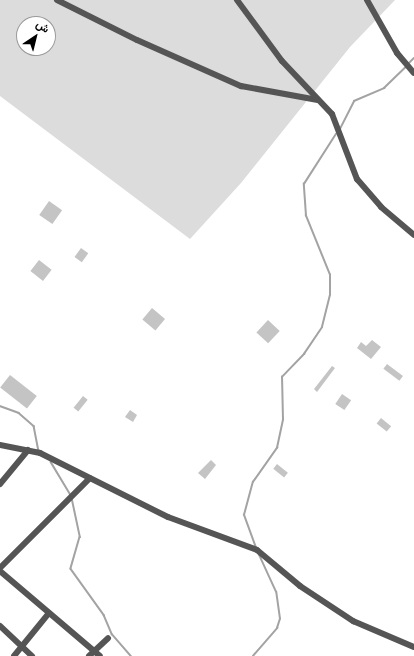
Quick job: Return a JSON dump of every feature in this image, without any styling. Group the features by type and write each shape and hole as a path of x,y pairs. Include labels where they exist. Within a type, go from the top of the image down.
{"street":[{"path":"57,0 137,40 241,86 318,100"},
{"path":"237,0 282,61 332,114 357,179 381,207 414,234"},
{"path":"367,0 397,54 414,73"},
{"path":"0,446 40,453 168,517 257,550 300,586 352,621 414,647"},
{"path":"0,484 28,450"},
{"path":"90,478 0,569 100,656"},
{"path":"14,656 49,613"},
{"path":"0,626 32,656"},
{"path":"89,656 93,650 108,638"}],"shaded area":[{"path":"0,0 395,0 350,47 241,183 190,239 0,96"}],"building":[{"path":"49,201 62,210 52,224 39,215"},
{"path":"81,248 88,253 82,262 75,257"},
{"path":"39,260 52,270 43,281 30,271"},
{"path":"152,308 165,319 155,330 142,319"},
{"path":"268,320 280,331 268,343 256,332"},
{"path":"372,340 381,347 371,359 357,348 361,342 366,346"},
{"path":"387,364 403,376 399,381 383,369"},
{"path":"332,366 335,368 317,392 314,389"},
{"path":"10,375 37,396 27,409 0,388"},
{"path":"342,394 351,400 344,410 335,404"},
{"path":"83,396 88,400 78,411 74,408"},
{"path":"130,410 137,415 133,422 125,417"},
{"path":"381,418 391,426 387,432 377,423"},
{"path":"211,460 216,465 205,479 198,473"},
{"path":"277,464 288,473 284,477 273,469"}],"waterway":[{"path":"408,64 414,58"},
{"path":"340,129 354,101 384,88 406,67"},
{"path":"256,548 244,515 253,482 277,448 283,420 282,377 304,354 322,327 330,295 330,275 306,216 304,184 336,134"},
{"path":"0,406 19,413 34,426 39,452"},
{"path":"51,462 71,495"},
{"path":"72,498 80,537 71,569 104,615 112,634 131,656"},
{"path":"253,656 277,628 280,619 276,592 259,555"}]}
